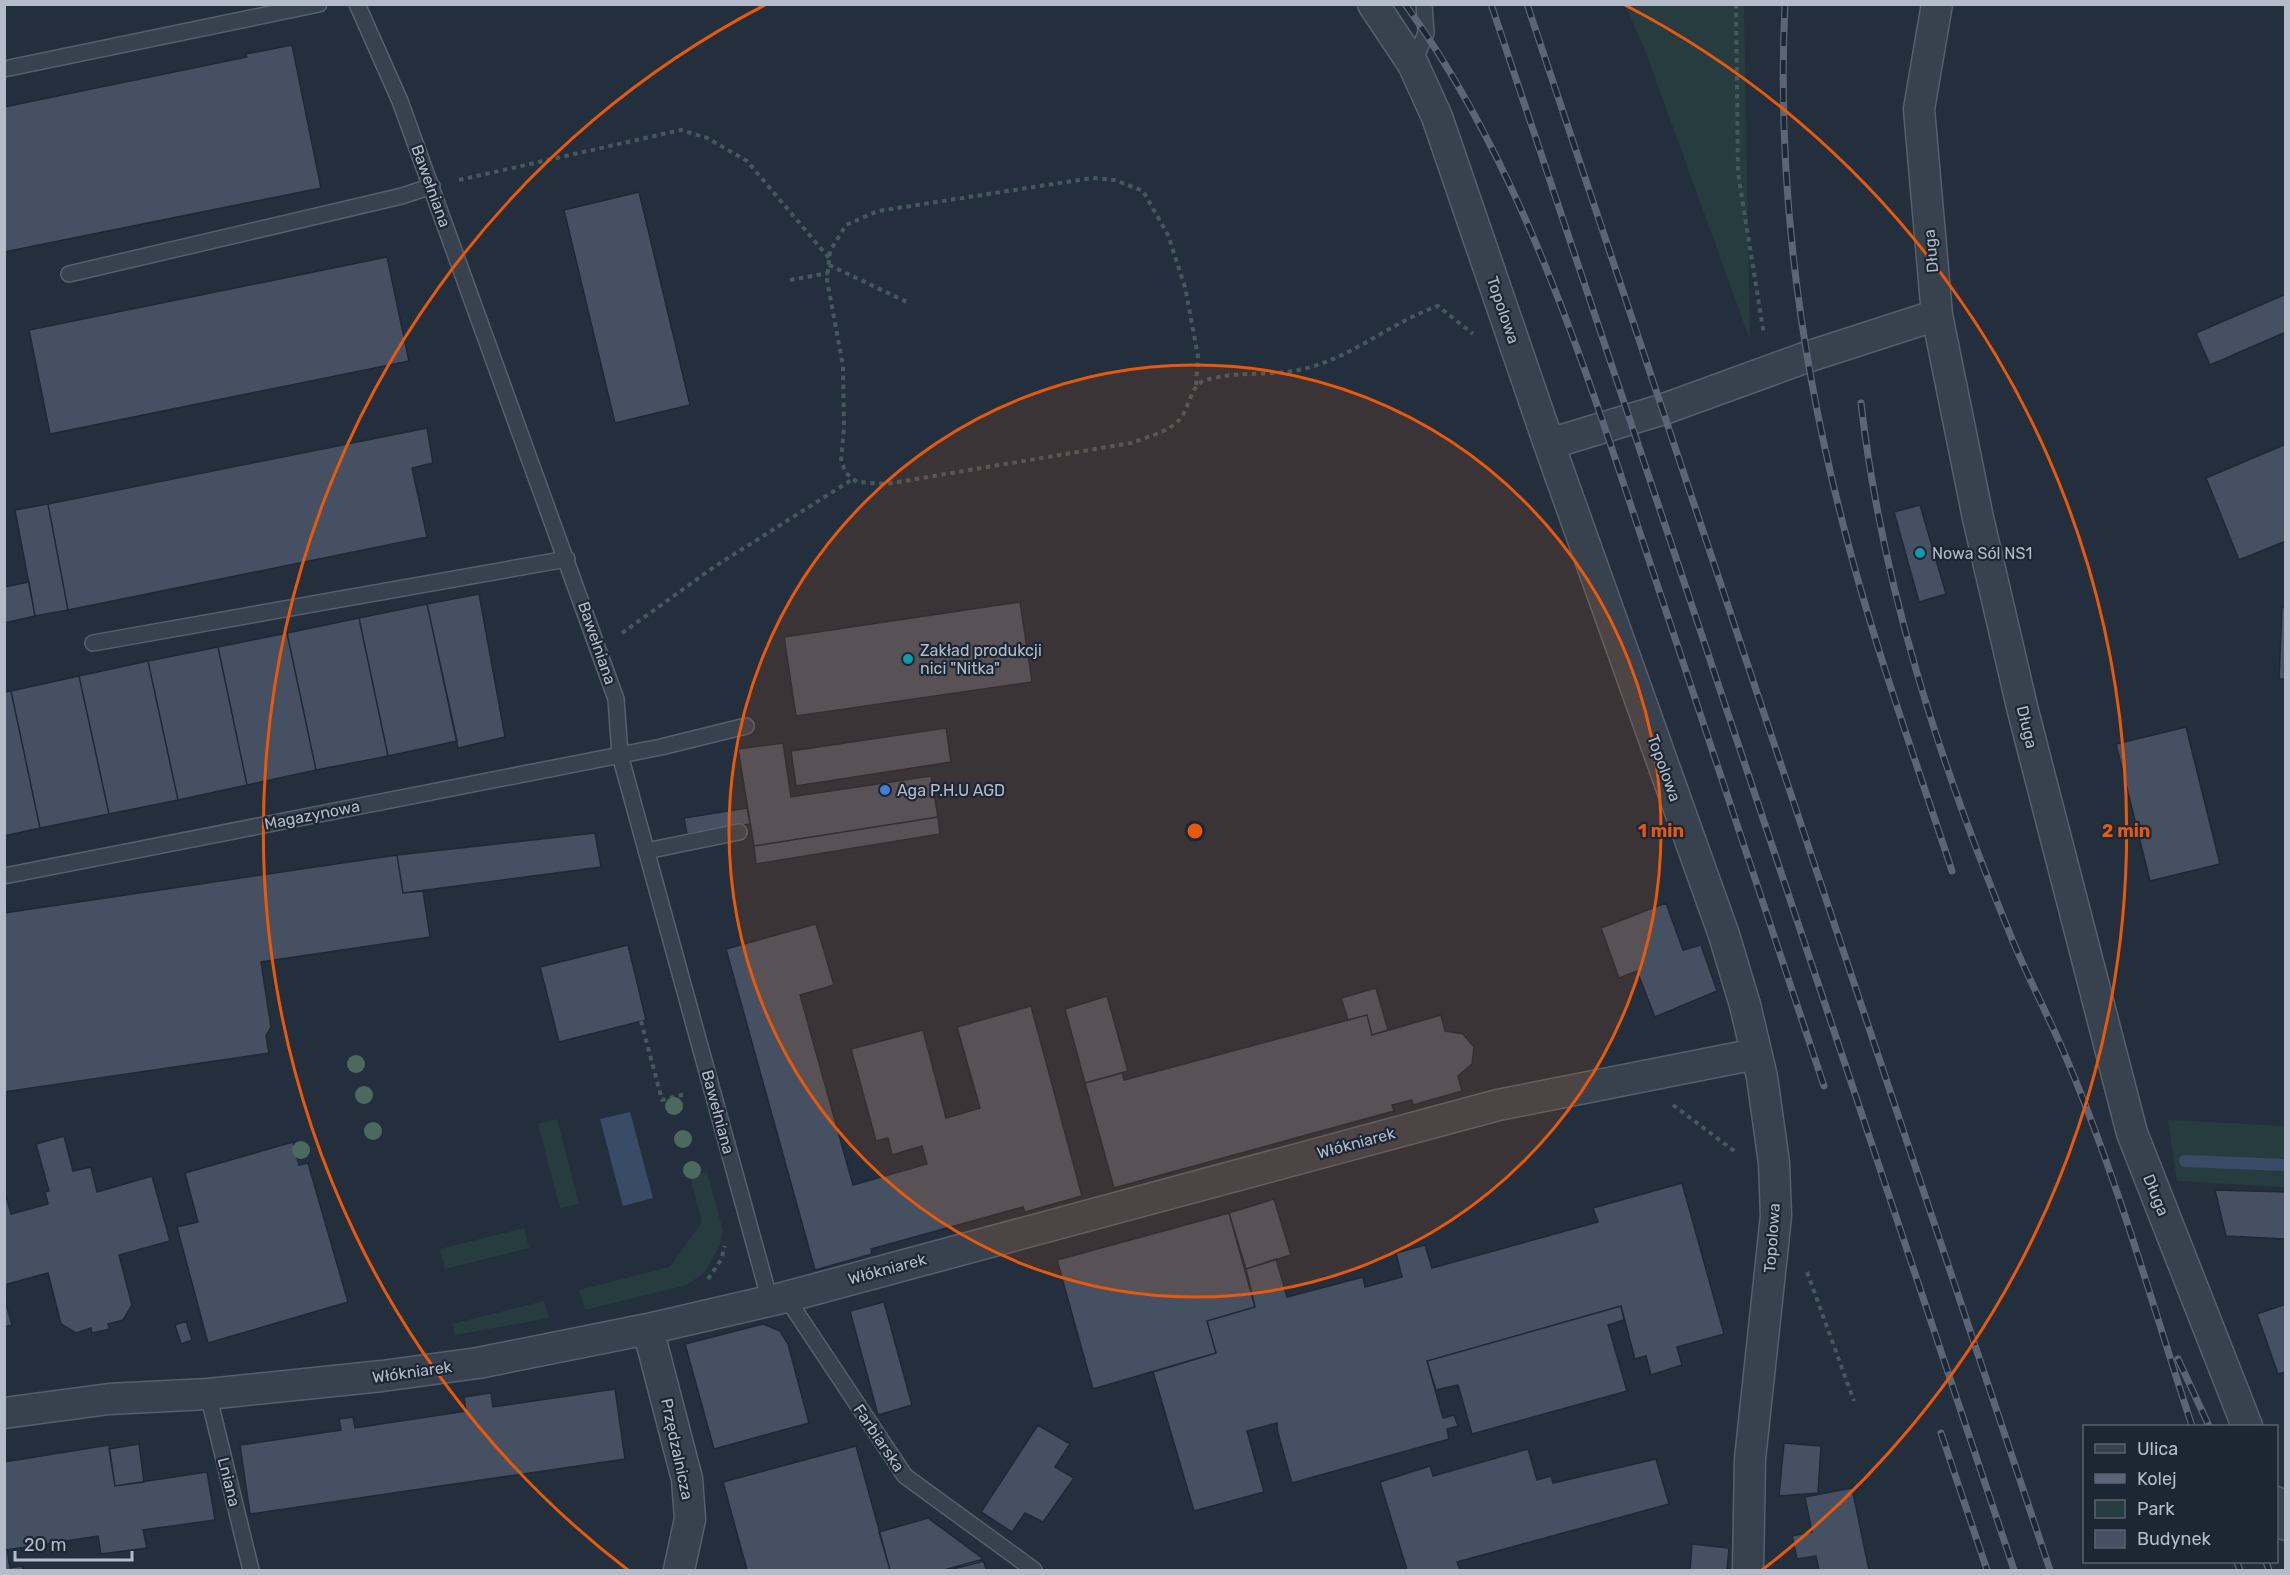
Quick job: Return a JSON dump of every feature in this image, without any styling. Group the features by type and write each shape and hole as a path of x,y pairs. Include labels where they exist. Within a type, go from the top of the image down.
{"street":[{"name":"Topolowa","path":"1373,4 1413,64 1441,129 1549,444 1724,935 1745,1005 1773,1142 1776,1216 1750,1460 1748,1570"},
{"name":"Długa","path":"1937,4 1919,110 1937,315 1977,518 2023,711 2132,1133 2247,1425"},
{"path":"1549,444 1937,315"},
{"name":"Włókniarek","path":"4,1413 109,1399 208,1394 382,1376 478,1363 648,1329 778,1299 1498,1105 1756,1054"},
{"name":"Przędzalnicza","path":"648,1329 687,1479 690,1519 679,1570"},
{"path":"2278,1505 2286,1525"}],"lane":[{"path":"4,69 319,4"},
{"name":"Bawełniana","path":"357,4 400,101 432,186 616,699 620,755 646,851 778,1299"},
{"path":"1413,64 1426,33 1424,4"},
{"path":"69,274 402,196 432,186"},
{"path":"93,643 470,574 567,559"},
{"name":"Magazynowa","path":"4,876 620,755 746,726"},
{"path":"646,851 739,832"},
{"name":"Farbiarska","path":"778,1299 906,1476 1034,1570"},
{"name":"Lniana","path":"208,1394 251,1570"}],"path":[{"path":"1736,4 1738,173 1770,372"},
{"path":"432,186 681,130 707,138 747,161 829,258"},
{"path":"1092,178 1115,180 1143,191 1168,235 1185,287 1197,356 1196,385 1179,420 1157,434 1131,443 886,484 857,482 846,472 841,461 844,428 843,366 828,273 829,265 830,251 846,225 878,211 1046,183 1092,178"},
{"path":"829,265 907,302"},
{"path":"790,280 828,273"},
{"path":"1196,385 1229,375 1302,369 1340,356 1410,315 1438,306 1482,340"},
{"path":"599,649 714,567 853,479"},
{"path":"642,1021 662,1100 690,1093"},
{"path":"707,1281 721,1260 728,1237"}],"green space":[{"path":"1625,5 1744,5 1750,340 1645,50"},
{"path":"557,1119 579,1204 560,1208 538,1124"},
{"path":"2168,1120 2285,1126 2285,1187 2177,1181"},
{"path":"707,1172 723,1231 720,1245 705,1272 687,1285 585,1310 579,1290 670,1267 702,1222 690,1176"},
{"path":"524,1228 529,1248 445,1269 440,1249"},
{"path":"544,1301 549,1318 455,1335 452,1324"}],"water":[{"path":"630,1112 653,1198 623,1206 600,1119"}],"building":[{"path":"292,45 321,188 4,252 4,107 247,57 246,54"},
{"path":"639,192 690,405 615,423 564,210"},
{"path":"387,257 409,361 50,434 29,330"},
{"path":"2286,294 2286,332 2210,365 2196,333"},
{"path":"427,428 433,463 412,468 427,537 68,610 48,504"},
{"path":"2286,444 2286,541 2239,560 2206,478"},
{"path":"48,504 68,610 35,616 15,510"},
{"name":"Nowa Sól NS1","path":"1920,505 1946,594 1919,602 1894,512"},
{"path":"29,582 35,616 4,623 4,587"},
{"path":"479,594 505,737 458,748 427,604"},
{"name":"Zakład produkcji nici \"Nitka\"","path":"1020,602 1032,682 796,716 784,637"},
{"path":"427,604 457,741 388,756 359,618"},
{"path":"2282,607 2286,608 2286,679 2279,679"},
{"path":"359,618 388,756 316,770 287,633"},
{"path":"287,633 316,770 247,785 218,647"},
{"path":"218,647 247,785 178,800 148,661"},
{"path":"148,661 178,800 109,814 79,676"},
{"path":"79,676 109,814 40,828 11,691"},
{"path":"11,691 40,828 4,836 4,692"},
{"path":"2186,727 2220,864 2150,881 2116,744"},
{"path":"946,728 951,762 796,786 791,751"},
{"name":"Aga P.H.U AGD","path":"783,743 791,797 931,776 938,817 754,846 738,749"},
{"path":"747,808 750,824 687,834 684,818"},
{"path":"938,817 940,834 756,864 754,846"},
{"path":"595,833 601,867 403,893 397,855"},
{"path":"397,855 403,893 423,891 430,937 261,962 271,1027 266,1036 269,1053 4,1092 4,913"},
{"path":"1666,903 1683,950 1701,945 1717,991 1655,1017 1637,971 1619,978 1601,928"},
{"path":"816,924 834,985 800,995 853,1185 927,1164 922,1146 892,1155 888,1138 876,1141 851,1049 923,1030 946,1118 980,1108 957,1027 1031,1006 1082,1196 1025,1212 1023,1207 871,1249 872,1254 815,1270 726,949"},
{"path":"628,945 646,1020 559,1042 540,967"},
{"path":"1376,988 1388,1030 1372,1035 1367,1015 1348,1020 1341,998"},
{"path":"1107,996 1128,1071 1085,1083 1065,1009"},
{"path":"1367,1015 1372,1035 1441,1015 1445,1031 1463,1034 1474,1047 1472,1064 1458,1076 1462,1091 1413,1105 1412,1100 1392,1105 1394,1111 1114,1188 1085,1083 1122,1073 1124,1080"},
{"path":"64,1136 73,1171 91,1167 97,1192 152,1176 170,1241 119,1255 132,1305 123,1320 108,1324 110,1329 92,1333 91,1328 76,1333 61,1324 48,1273 4,1285 4,1189 11,1214 48,1204 45,1192 49,1191 36,1144"},
{"path":"293,1142 299,1165 308,1163 348,1302 208,1343 177,1227 198,1222 185,1173"},
{"path":"1682,1183 1724,1334 1677,1347 1682,1365 1651,1375 1646,1356 1635,1359 1621,1306 1427,1361 1443,1418 1454,1415 1458,1426 1447,1429 1449,1439 1292,1483 1277,1423 1247,1431 1264,1492 1194,1511 1153,1372 1216,1353 1207,1321 1255,1307 1246,1269 1276,1259 1287,1297 1363,1277 1365,1287 1402,1277 1396,1253 1425,1245 1432,1268 1598,1222 1593,1208"},
{"path":"2215,1190 2286,1192 2286,1239 2226,1236"},
{"path":"1274,1199 1291,1255 1246,1269 1229,1213"},
{"path":"1229,1213 1255,1307 1207,1321 1216,1353 1093,1389 1057,1260"},
{"path":"4,1297 12,1325 4,1327"},
{"path":"884,1302 912,1405 878,1415 850,1311"},
{"path":"2286,1304 2286,1372 2278,1374 2257,1314"},
{"path":"1621,1306 1624,1320 1608,1325 1627,1391 1472,1434 1458,1385 1436,1390 1427,1361"},
{"path":"186,1321 192,1340 181,1344 175,1325"},
{"path":"763,1324 780,1331 788,1344 809,1423 714,1449 685,1344"},
{"path":"615,1389 625,1459 250,1514 240,1445 341,1430 339,1419 353,1417 355,1428 466,1411 464,1397 491,1393 493,1407"},
{"path":"1038,1425 1070,1444 1055,1467 1074,1478 1043,1522 1025,1513 1012,1532 981,1512"},
{"path":"1784,1443 1821,1446 1818,1493 1779,1496"},
{"path":"139,1444 144,1482 115,1486 109,1449"},
{"path":"109,1445 115,1486 207,1472 215,1520 143,1530 147,1548 101,1554 98,1536 7,1550 10,1568 22,1566 24,1570 4,1570 4,1462"},
{"path":"856,1446 890,1570 747,1570 723,1482"},
{"path":"1528,1449 1537,1480 1551,1476 1553,1483 1656,1459 1669,1504 1457,1562 1460,1570 1407,1570 1380,1482 1430,1466 1433,1476"},
{"path":"1852,1488 1869,1570 1819,1570 1816,1556 1797,1559 1792,1536 1812,1532 1805,1497"},
{"path":"928,1518 982,1558 981,1562 949,1570 890,1570 879,1532"},
{"path":"1692,1544 1729,1548 1727,1570 1690,1570"},
{"path":"980,1560 984,1562 986,1570 944,1570"}],"waterway":[{"path":"2185,1161 2286,1165"}],"railway":[{"path":"1405,4 1447,67 1484,132 1547,269 1599,411 1824,1086"},
{"path":"1491,4 2014,1570"},
{"path":"1527,4 2050,1570"},
{"path":"1785,4 1783,73 1789,210 1796,278 1818,414 1832,481 1860,588 1952,871"},
{"path":"1861,403 1883,540 1917,673 1938,739 1984,870 2088,1111 2135,1246 2192,1425"},
{"path":"2178,1359 2209,1425"},
{"path":"1941,1433 1987,1570"},
{"path":"2237,1563 2240,1570"},
{"path":"2266,1563 2269,1570"}],"place":[{"name":"Nowa Sól NS1","path":"1920,553"},
{"name":"Zakład produkcji nici \"Nitka\"","path":"908,659"},
{"name":"Aga P.H.U AGD","path":"885,790"}]}
